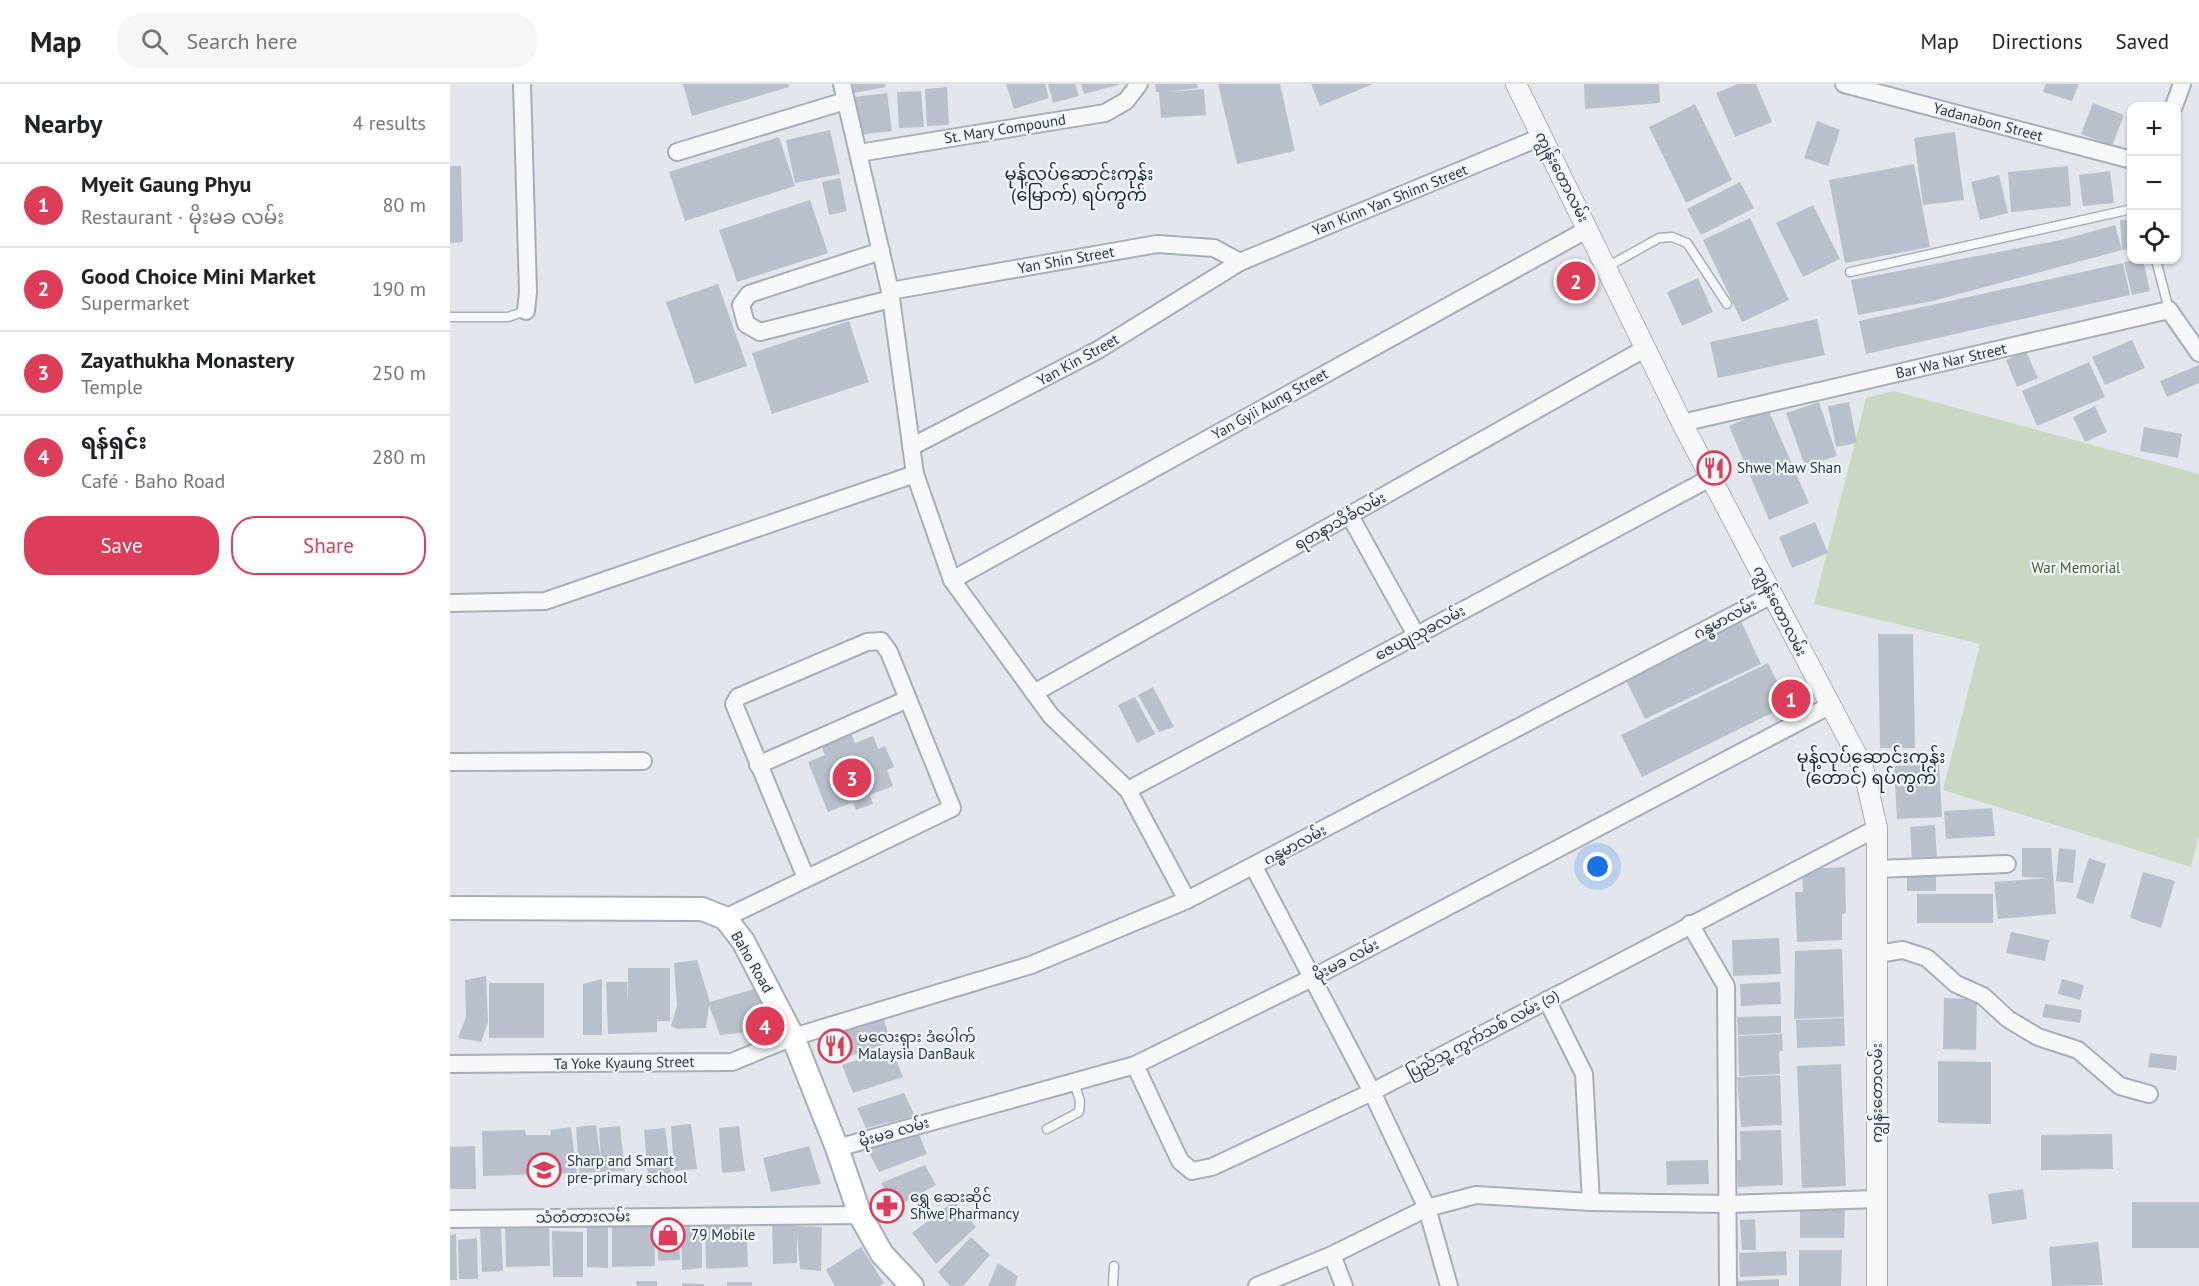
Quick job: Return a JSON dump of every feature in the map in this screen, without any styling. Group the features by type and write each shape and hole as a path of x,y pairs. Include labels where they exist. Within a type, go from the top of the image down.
{"main road":[{"name":"Baho Road","path":"450,908 702,909 725,918 743,941 794,1037 860,1215 882,1254 912,1286"}],"street":[{"path":"522,84 528,292 526,311"},
{"path":"842,84 891,295 915,474 952,580 1051,716 1128,790 1187,900"},
{"name":"St. Mary Compound","path":"859,153 1105,113 1126,101 1139,84"},
{"name":"ကျွန်းတောလမ်း","path":"1516,84 1682,423 1863,767 1877,828 1877,1286"},
{"name":"Yadanabon Street","path":"1844,84 2127,159"},
{"path":"2175,102 2182,84"},
{"path":"677,152 845,101"},
{"name":"Yan Kinn Yan Shinn Street","path":"1240,262 1541,137"},
{"name":"Yan Gyii Aung Street","path":"952,580 1588,228"},
{"name":"Yan Shin Street","path":"881,251 749,294 741,305 746,324 760,332 891,295 1157,244 1214,248 1240,262"},
{"name":"Yan Kin Street","path":"911,447 1098,350 1240,262"},
{"path":"2169,310 2199,353"},
{"name":"Bar Wa Nar Street","path":"1682,423 2169,310"},
{"name":"ရတနာသိင်္ခလမ်း","path":"1034,693 1646,348"},
{"path":"450,603 545,602 915,474"},
{"name":"ဇေယျသုခလမ်း","path":"1128,790 1712,477"},
{"path":"1350,516 1416,635"},
{"name":"ဂန္ဓမာလမ်း","path":"794,1037 1031,965 1187,900 1772,595"},
{"path":"725,918 952,808 889,652 881,641 867,642 738,697 734,704 806,878"},
{"path":"758,765 908,699"},
{"name":"မိုးမခ လမ်း","path":"837,1148 1135,1065 1312,978 1829,706"},
{"path":"450,762 643,761"},
{"name":"ပြည်သူ့ ကွက်သစ် လမ်း (၁)","path":"1135,1065 1180,1161 1192,1172 1212,1167 1372,1092 1877,828"},
{"path":"1876,869 2007,864"},
{"path":"1254,867 1372,1092 1427,1208 1449,1286"},
{"path":"1690,924 1726,987 1728,1286"},
{"path":"1876,954 1904,950 1928,958 1956,984 1983,996 2008,1019 2038,1037 2078,1050 2120,1086 2149,1094"},
{"path":"1546,1000 1584,1074 1591,1202"},
{"name":"Ta Yoke Kyaung Street","path":"450,1064 732,1062 794,1037"},
{"path":"1257,1286 1332,1255 1427,1208 1476,1195 1591,1202 1728,1204 1877,1199"},
{"name":"သံတံတားလမ်း","path":"450,1219 860,1215"},
{"path":"1332,1255 1344,1286"}],"lane":[{"path":"1850,272 2128,210"},
{"path":"1607,267 1659,238 1672,237 1687,243 1727,304"},
{"path":"2157,264 2169,310"},
{"path":"450,317 508,317 526,311"},
{"path":"1047,1129 1079,1112 1080,1101 1074,1082"},
{"path":"1113,1286 1114,1266"}],"green space":[{"name":"War Memorial","path":"1894,391 2199,474 2199,835 2191,867 1943,790 1980,644 1814,604 1866,398"}],"building":[{"path":"683,84 788,84 789,87 692,116"},
{"path":"852,84 885,84 886,87 854,93"},
{"path":"1006,84 1045,84 1049,98 1014,109"},
{"path":"1048,84 1075,84 1079,96 1053,103"},
{"path":"1081,84 1118,84 1118,85 1084,94"},
{"path":"1155,84 1197,84 1198,88 1166,92 1204,89 1206,115 1161,118 1159,92 1156,92"},
{"path":"1218,84 1280,84 1295,151 1237,164"},
{"path":"1311,84 1373,84 1320,106"},
{"path":"1584,84 1659,84 1660,103 1585,109"},
{"path":"1738,84 1756,84 1772,122 1735,137 1716,93"},
{"path":"2046,84 2079,84 2072,101 2043,92"},
{"path":"947,87 949,125 927,126 925,89"},
{"path":"921,91 924,127 899,128 897,92"},
{"path":"887,93 892,131 858,135 853,97"},
{"path":"2093,103 2124,115 2112,146 2081,134"},
{"path":"1695,104 1732,180 1686,203 1649,127"},
{"path":"1817,121 1840,130 1828,166 1804,158"},
{"path":"830,130 840,174 795,183 786,140"},
{"path":"1955,132 1964,200 1923,205 1914,138"},
{"path":"779,137 795,186 685,221 669,172"},
{"path":"1914,164 1930,247 1845,263 1829,180"},
{"path":"450,166 461,166 463,242 450,243"},
{"path":"2068,166 2071,206 2011,212 2008,172"},
{"path":"2110,171 2114,203 2083,206 2079,175"},
{"path":"1999,175 2008,213 1980,220 1971,182"},
{"path":"840,178 847,211 829,215 822,182"},
{"path":"1740,182 1754,208 1701,235 1687,209"},
{"path":"810,200 828,253 737,282 719,230"},
{"path":"1813,205 1840,259 1803,277 1776,223"},
{"path":"1750,218 1789,300 1742,322 1703,240"},
{"path":"2127,219 2127,250 2122,250 2120,220"},
{"path":"2115,225 2122,250 1933,301 1858,315 1851,280 2061,240"},
{"path":"2124,262 2144,264 2150,291 2132,295"},
{"path":"2123,263 2130,295 1866,354 1859,321"},
{"path":"1698,278 1713,312 1682,326 1667,292"},
{"path":"718,284 747,366 695,384 666,302"},
{"path":"1817,319 1825,355 1718,378 1710,342"},
{"path":"849,321 869,382 772,414 752,353"},
{"path":"2132,340 2145,368 2105,385 2092,357"},
{"path":"2026,351 2038,378 2017,387 2006,360"},
{"path":"2089,362 2105,397 2037,426 2022,391"},
{"path":"2199,365 2199,383 2167,397 2160,381"},
{"path":"1819,402 1837,456 1805,466 1786,413"},
{"path":"1849,402 1857,443 1836,447 1828,406"},
{"path":"2095,406 2107,432 2085,442 2073,417"},
{"path":"1768,409 1809,503 1769,520 1729,426"},
{"path":"2144,427 2182,434 2178,458 2140,451"},
{"path":"1815,522 1828,553 1792,568 1779,537"},
{"path":"1740,619 1761,664 1645,719 1623,674"},
{"path":"1878,634 1913,634 1915,748 1880,748"},
{"path":"1768,663 1788,705 1642,777 1621,735"},
{"path":"1153,687 1174,727 1159,732 1138,695"},
{"path":"1135,697 1155,734 1137,743 1118,705"},
{"path":"850,730 855,743 873,736 878,749 885,746 894,767 887,770 893,786 870,795 873,804 856,810 853,802 828,812 808,762 825,755 820,743"},
{"path":"1939,764 1942,817 1897,819 1894,766"},
{"path":"1992,808 1995,836 1946,839 1944,811"},
{"path":"1935,825 1937,859 1912,861 1910,827"},
{"path":"2022,848 2051,848 2056,914 1998,919 1994,882 2048,878 2022,877"},
{"path":"2059,848 2076,850 2073,883 2056,881"},
{"path":"2089,858 2106,864 2093,904 2076,898"},
{"path":"1845,867 1846,913 1842,914 1842,940 1797,942 1795,892 1803,892 1802,869"},
{"path":"1907,871 1936,871 1936,891 1907,891"},
{"path":"2143,872 2175,881 2161,928 2130,918"},
{"path":"1917,894 1993,894 1993,923 1917,923"},
{"path":"2011,932 2049,940 2045,961 2006,953"},
{"path":"1779,938 1781,974 1733,976 1732,940"},
{"path":"1842,949 1844,1017 1794,1019 1795,951"},
{"path":"697,960 710,1002 761,987 779,1029 720,1035 709,1005 706,1028 677,1029 671,1026 677,1006 674,963"},
{"path":"628,968 670,968 670,1021 657,1021 657,1032 608,1034 606,982 627,982 628,1004"},
{"path":"486,976 488,1022 481,1042 458,1038 466,1017 465,980"},
{"path":"602,979 602,1035 583,1035 583,984"},
{"path":"2062,979 2084,985 2080,1000 2058,994"},
{"path":"1780,982 1781,1004 1741,1006 1740,984"},
{"path":"489,983 544,983 544,1038 489,1038"},
{"path":"1944,998 1977,999 1976,1050 1943,1049"},
{"path":"2045,1004 2082,1010 2080,1023 2042,1017"},
{"path":"1781,1016 1781,1033 1738,1035 1737,1017"},
{"path":"883,1017 891,1042 836,1061 826,1036"},
{"path":"1844,1018 1845,1046 1797,1048 1796,1020"},
{"path":"1782,1034 1783,1051 1779,1051 1780,1074 1739,1076 1738,1036"},
{"path":"892,1048 903,1077 853,1093 842,1065"},
{"path":"2150,1053 2177,1056 2176,1070 2148,1067"},
{"path":"1938,1061 1991,1062 1991,1124 1938,1123"},
{"path":"1841,1064 1846,1186 1802,1188 1797,1066"},
{"path":"1780,1075 1782,1125 1741,1127 1737,1077"},
{"path":"904,1093 915,1116 866,1128 857,1108"},
{"path":"691,1124 697,1169 674,1171 671,1126"},
{"path":"596,1125 601,1161 599,1128 620,1126 625,1171 579,1173 576,1127"},
{"path":"739,1126 745,1171 722,1173 719,1128"},
{"path":"571,1127 577,1173 483,1176 482,1131 525,1130 526,1135 551,1135 550,1130"},
{"path":"665,1128 671,1174 648,1176 644,1130"},
{"path":"1781,1130 1783,1185 1738,1187 1737,1160 1741,1160 1740,1131"},
{"path":"918,1132 927,1154 879,1172 867,1149"},
{"path":"2112,1134 2113,1169 2041,1170 2041,1135"},
{"path":"475,1146 476,1189 450,1189 450,1147"},
{"path":"809,1146 821,1184 771,1192 763,1158"},
{"path":"1708,1160 1709,1184 1667,1185 1666,1161"},
{"path":"925,1165 936,1185 894,1208 881,1183"},
{"path":"2023,1189 2027,1219 1992,1224 1988,1194"},
{"path":"954,1201 976,1227 936,1264 912,1233"},
{"path":"2132,1202 2199,1202 2199,1248 2132,1248"},
{"path":"1800,1205 1845,1206 1844,1238 1800,1238"},
{"path":"796,1215 796,1226 822,1227 821,1271 800,1269 797,1234 797,1263 773,1264 772,1216"},
{"path":"1755,1219 1756,1250 1742,1250 1740,1220"},
{"path":"657,1220 678,1220 680,1260 658,1261"},
{"path":"681,1220 702,1220 702,1268 682,1270"},
{"path":"654,1221 655,1266 612,1267 612,1222"},
{"path":"505,1222 549,1222 550,1266 506,1267"},
{"path":"587,1222 608,1222 608,1268 587,1267"},
{"path":"705,1222 746,1222 748,1267 706,1269"},
{"path":"501,1228 503,1271 482,1272 480,1229"},
{"path":"552,1231 583,1232 583,1277 553,1277"},
{"path":"456,1234 457,1280 450,1280 450,1235"},
{"path":"971,1237 990,1255 963,1286 950,1286 938,1272"},
{"path":"477,1238 478,1279 459,1279 458,1240"},
{"path":"2098,1242 2103,1285 2052,1286 2049,1247"},
{"path":"861,1247 884,1283 879,1286 835,1286 826,1270"},
{"path":"1799,1250 1842,1250 1841,1286 1799,1286"},
{"path":"1786,1251 1787,1275 1740,1277 1739,1253"},
{"path":"998,1263 1018,1276 1015,1286 988,1286"},
{"path":"1779,1279 1779,1286 1735,1286 1735,1281"},
{"path":"636,1281 657,1281 657,1286 637,1286"},
{"path":"727,1282 752,1282 752,1286 727,1286"},
{"path":"682,1283 704,1284 704,1286 682,1286"}],"place":[{"name":"Good Choice Mini Market","path":"1576,281"},
{"name":"Shwe Maw Shan","path":"1714,468"},
{"name":"Myeit Gaung Phyu","path":"1791,699"},
{"name":"Zayathukha Monastery","path":"852,778"},
{"name":"ရန်ရှင်း","path":"765,1026"},
{"name":"မလေးရှား ဒံပေါက် Malaysia DanBauk","path":"835,1046"},
{"name":"Sharp and Smart pre-primary school","path":"544,1170"},
{"name":"ရွှေ ဆေးဆိုင် Shwe Pharmancy","path":"887,1206"},
{"name":"79 Mobile","path":"668,1235"}],"district":[{"name":"မုန့်လုပ်ဆောင်းကုန်း (မြောက်) ရပ်ကွက်","path":"1079,184"},
{"name":"မုန့်လုပ်ဆောင်းကုန်း (တောင်) ရပ်ကွက်","path":"1871,767"}]}
